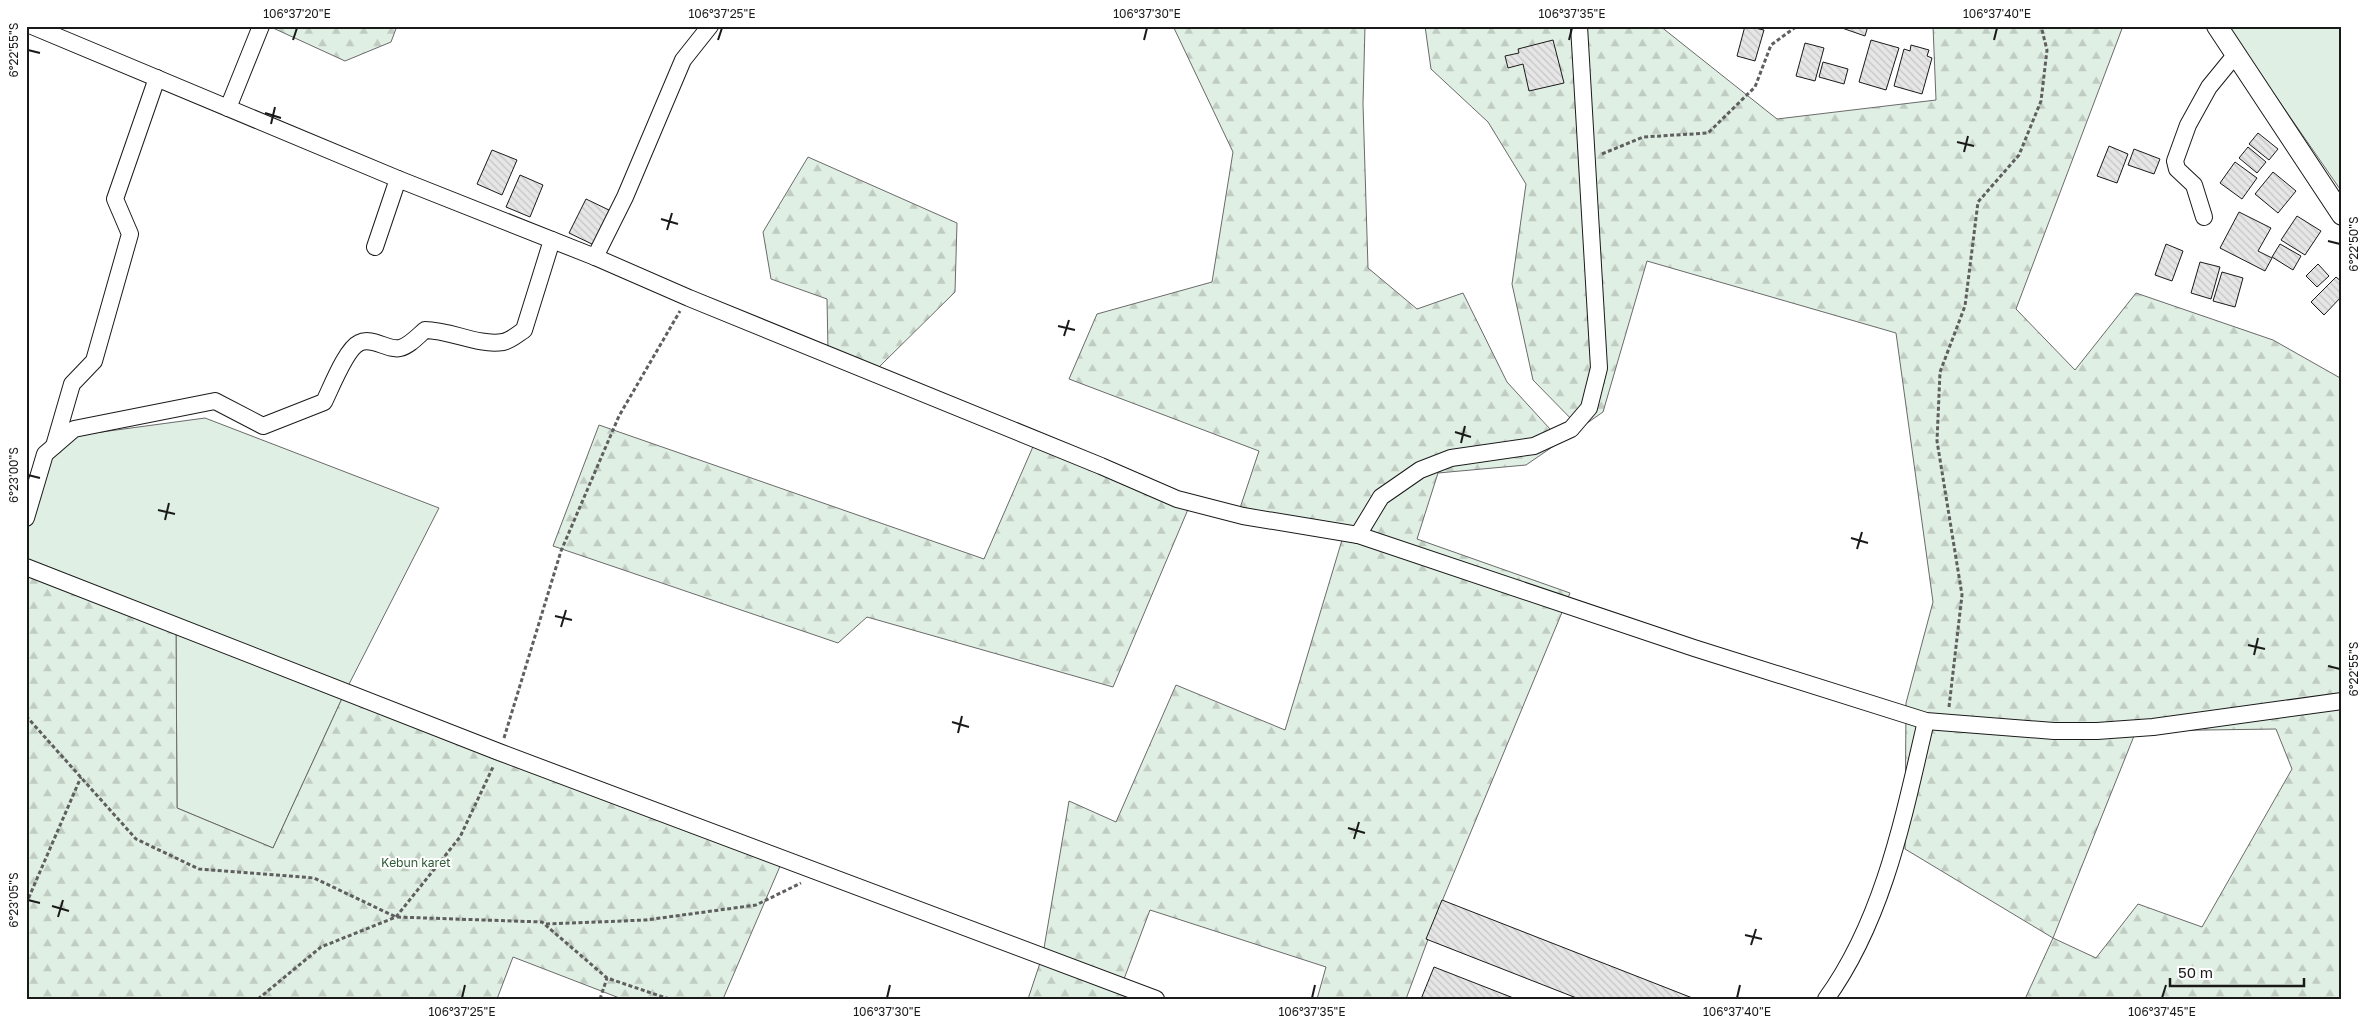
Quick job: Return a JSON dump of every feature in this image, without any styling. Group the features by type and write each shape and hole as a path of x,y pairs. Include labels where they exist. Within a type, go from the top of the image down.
{"street":[{"path":"32,26 398,179 595,257 689,298 1101,466 1177,499 1243,516 1358,535 1694,648 1926,721 2054,731 2097,731 2153,727 2342,701"},
{"path":"228,108 261,26"},
{"path":"595,257 625,197 683,60 710,26"},
{"path":"1358,535 1381,497 1420,470 1452,458 1534,446 1570,429 1589,408 1599,368 1579,26"},
{"path":"2218,26 2342,215"},
{"path":"2204,217 2194,185 2177,169 2175,161 2188,125 2209,87 2236,54"},
{"path":"54,446 72,384 94,361 130,234 115,199 157,78"},
{"path":"375,247 398,179"},
{"path":"26,518 45,454 74,429 215,401 263,426 324,402 350,352 359,342 368,341 399,349 406,346 425,330 435,330 491,342 505,342 524,330 552,240"},
{"path":"26,567 499,752 1156,999"},
{"path":"1826,999 1839,981 1876,904 1898,840 1926,721"}],"path":[{"path":"1588,160 1643,137 1708,133 1755,87 1772,45 1797,26"},
{"path":"1947,722 1962,595 1937,441 1940,372 1966,306 1978,202 2019,155 2041,101 2047,50 2041,26"},
{"path":"396,918 460,837 499,752 561,551 619,416 665,335 689,298"},
{"path":"26,716 136,839 199,869 314,878 396,918"},
{"path":"26,904 81,777"},
{"path":"545,924 646,920 756,905 822,874"},
{"path":"258,999 321,947 396,918 542,922 607,978 669,999"},
{"path":"600,999 607,978"}],"green space":[{"path":"273,26 397,26 391,42 345,61 273,28"},
{"path":"1173,26 1365,26 1363,104 1368,268 1417,309 1463,293 1507,382 1561,441 1526,465 1438,473 1417,539 1570,593 1443,899 1406,999 1317,999 1326,967 1150,910 1121,987 1149,999 1028,999 1043,954 1069,801 1116,822 1176,685 1285,730 1342,540 1237,517 1259,451 1069,379 1097,314 1212,282 1233,152"},
{"path":"1425,26 1660,26 1777,119 1936,100 1933,26 2123,26 2016,309 2075,370 2136,293 2273,340 2342,379 2342,999 2025,999 2053,938 1905,849 1906,703 1933,602 1896,333 1647,261 1603,412 1580,428 1533,380 1512,284 1526,184 1488,122 1431,69","holes":["2276,729 2292,769 2202,927 2138,904 2096,958 2053,938 2136,731"]},
{"path":"2227,26 2342,26 2342,192"},
{"path":"808,157 957,223 955,292 879,367 828,350 827,299 771,279 763,232"},
{"path":"205,418 439,508 345,692 273,848 177,808 176,625 26,570 26,507 57,438"},
{"path":"599,425 984,559 1035,442 1189,507 1113,687 867,617 838,643 553,546"},
{"name":"Kebun karet","path":"26,570 176,625 177,808 273,848 345,692 784,857 723,999 622,999 513,957 497,999 26,999"}],"building":[{"path":"1745,26 1764,30 1755,61 1737,56"},
{"path":"1843,26 1868,26 1865,36 1842,28"},
{"path":"1553,40 1564,83 1529,91 1523,64 1508,68 1505,56 1519,53 1518,49"},
{"path":"1871,40 1899,48 1886,90 1859,82"},
{"path":"1805,43 1824,48 1815,81 1796,76"},
{"path":"1911,45 1929,50 1927,56 1932,58 1922,94 1894,86 1904,49 1910,51"},
{"path":"1823,62 1848,69 1844,84 1819,77"},
{"path":"2258,133 2278,149 2269,160 2249,144"},
{"path":"2109,146 2128,154 2117,183 2097,176"},
{"path":"2248,147 2266,162 2257,173 2239,158"},
{"path":"2134,149 2160,159 2154,174 2128,165"},
{"path":"492,150 517,160 502,195 477,184"},
{"path":"2235,162 2257,178 2242,199 2220,183"},
{"path":"2273,172 2296,191 2278,213 2255,194"},
{"path":"520,175 543,185 530,217 506,207"},
{"path":"586,199 611,211 594,245 569,233"},
{"path":"2239,212 2271,228 2258,251 2272,258 2265,271 2220,248"},
{"path":"2297,216 2321,231 2305,255 2281,240"},
{"path":"2166,244 2183,251 2172,281 2155,275"},
{"path":"2280,244 2301,256 2293,270 2272,257"},
{"path":"2200,262 2220,267 2211,299 2191,293"},
{"path":"2318,264 2329,276 2317,287 2306,276"},
{"path":"2222,272 2243,278 2235,307 2213,301"},
{"path":"2336,277 2342,282 2342,296 2324,315 2311,302"},
{"path":"1442,900 1695,999 1579,999 1426,939"},
{"path":"1434,967 1516,999 1421,999"}]}
